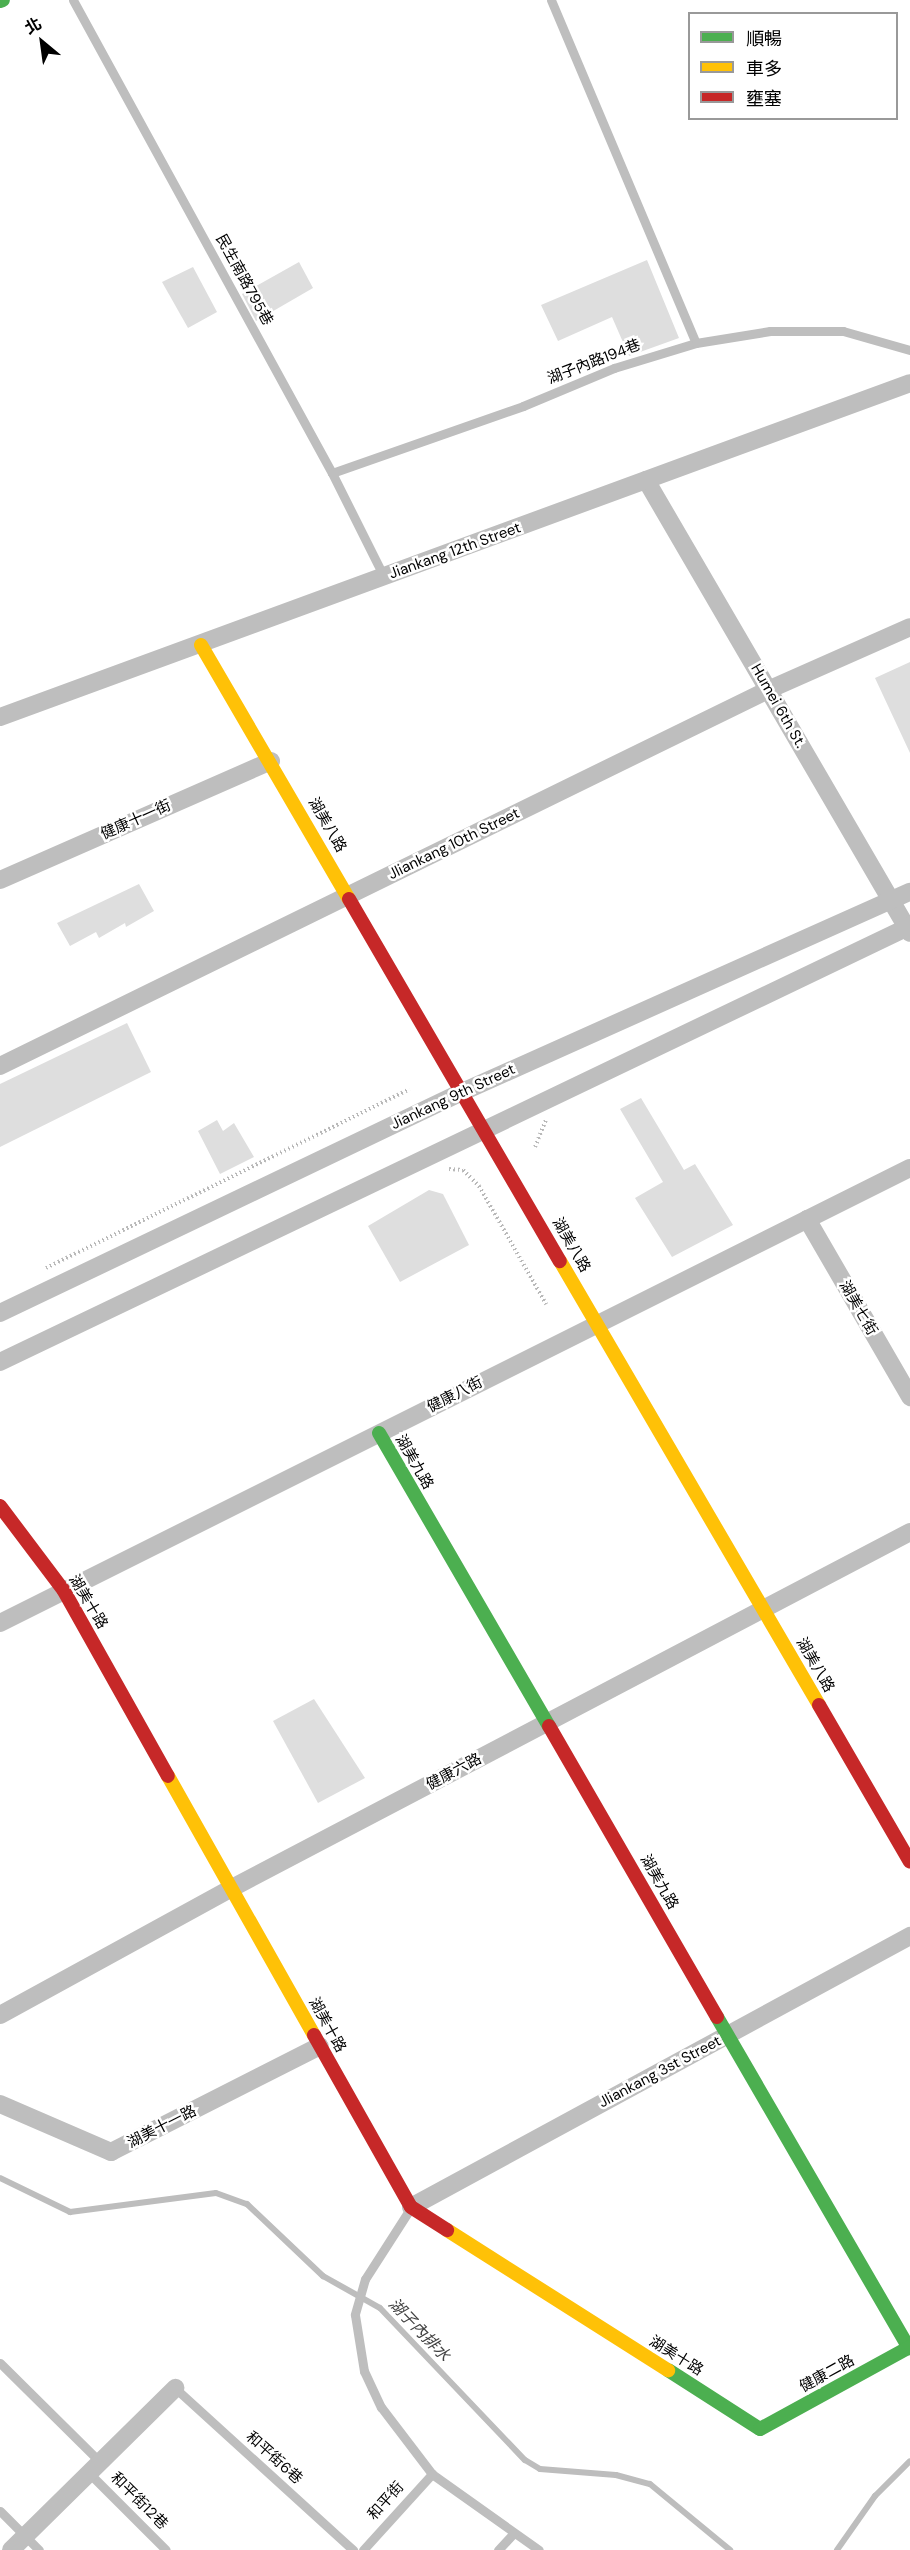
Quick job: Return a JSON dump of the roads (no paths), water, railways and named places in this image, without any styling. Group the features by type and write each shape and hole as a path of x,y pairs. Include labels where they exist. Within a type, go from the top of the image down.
{"street":[{"name":"Jiankang 12th Street","path":"0,717 910,383"},
{"name":"Humei 6th St.","path":"646,480 909,929"},
{"name":"Jliankang 10th Street","path":"0,1066 768,690 910,627"},
{"name":"湖美八路","path":"201,645 271,761 460,1093 485,1130 910,1863"},
{"name":"健康十一街","path":"0,880 271,761"},
{"name":"Jiankang 9th Street","path":"0,1313 460,1093 910,892"},
{"path":"0,1362 909,929"},
{"name":"健康八街","path":"0,1623 910,1168"},
{"name":"湖美七街","path":"807,1220 910,1398"},
{"name":"湖美九路","path":"379,1433 910,2347"},
{"name":"湖美十路","path":"0,1506 64,1591 411,2207 760,2429"},
{"name":"健康六路","path":"0,2015 232,1888 910,1532"},
{"name":"Jliankang 3st Street","path":"411,2207 910,1936"},
{"name":"湖美十一路","path":"0,2104 111,2152 320,2046"},
{"name":"健康二路","path":"760,2429 910,2347"},
{"path":"11,2550 175,2388"}],"lane":[{"name":"民生南路795巷","path":"73,0 332,473 384,577"},
{"path":"551,0 696,343"},
{"name":"湖子內路194巷","path":"332,473 524,406 614,368 696,343 770,331 843,331 910,350"},
{"path":"411,2207 365,2279 355,2315 355,2333 364,2371 381,2407 432,2474 539,2550"},
{"name":"和平街12巷","path":"0,2363 96,2468 166,2550"},
{"name":"和平街6巷","path":"175,2388 353,2550"},
{"name":"和平街","path":"363,2550 432,2474"},
{"path":"0,2511 39,2550"},
{"path":"498,2550 514,2533"}],"waterway":[{"name":"湖子內排水","path":"0,2178 70,2212 216,2193 247,2204 323,2276 380,2308 525,2460 540,2469 616,2475 650,2484 730,2550"},
{"name":"湖子內排水","path":"837,2550 875,2496 910,2461"}]}
